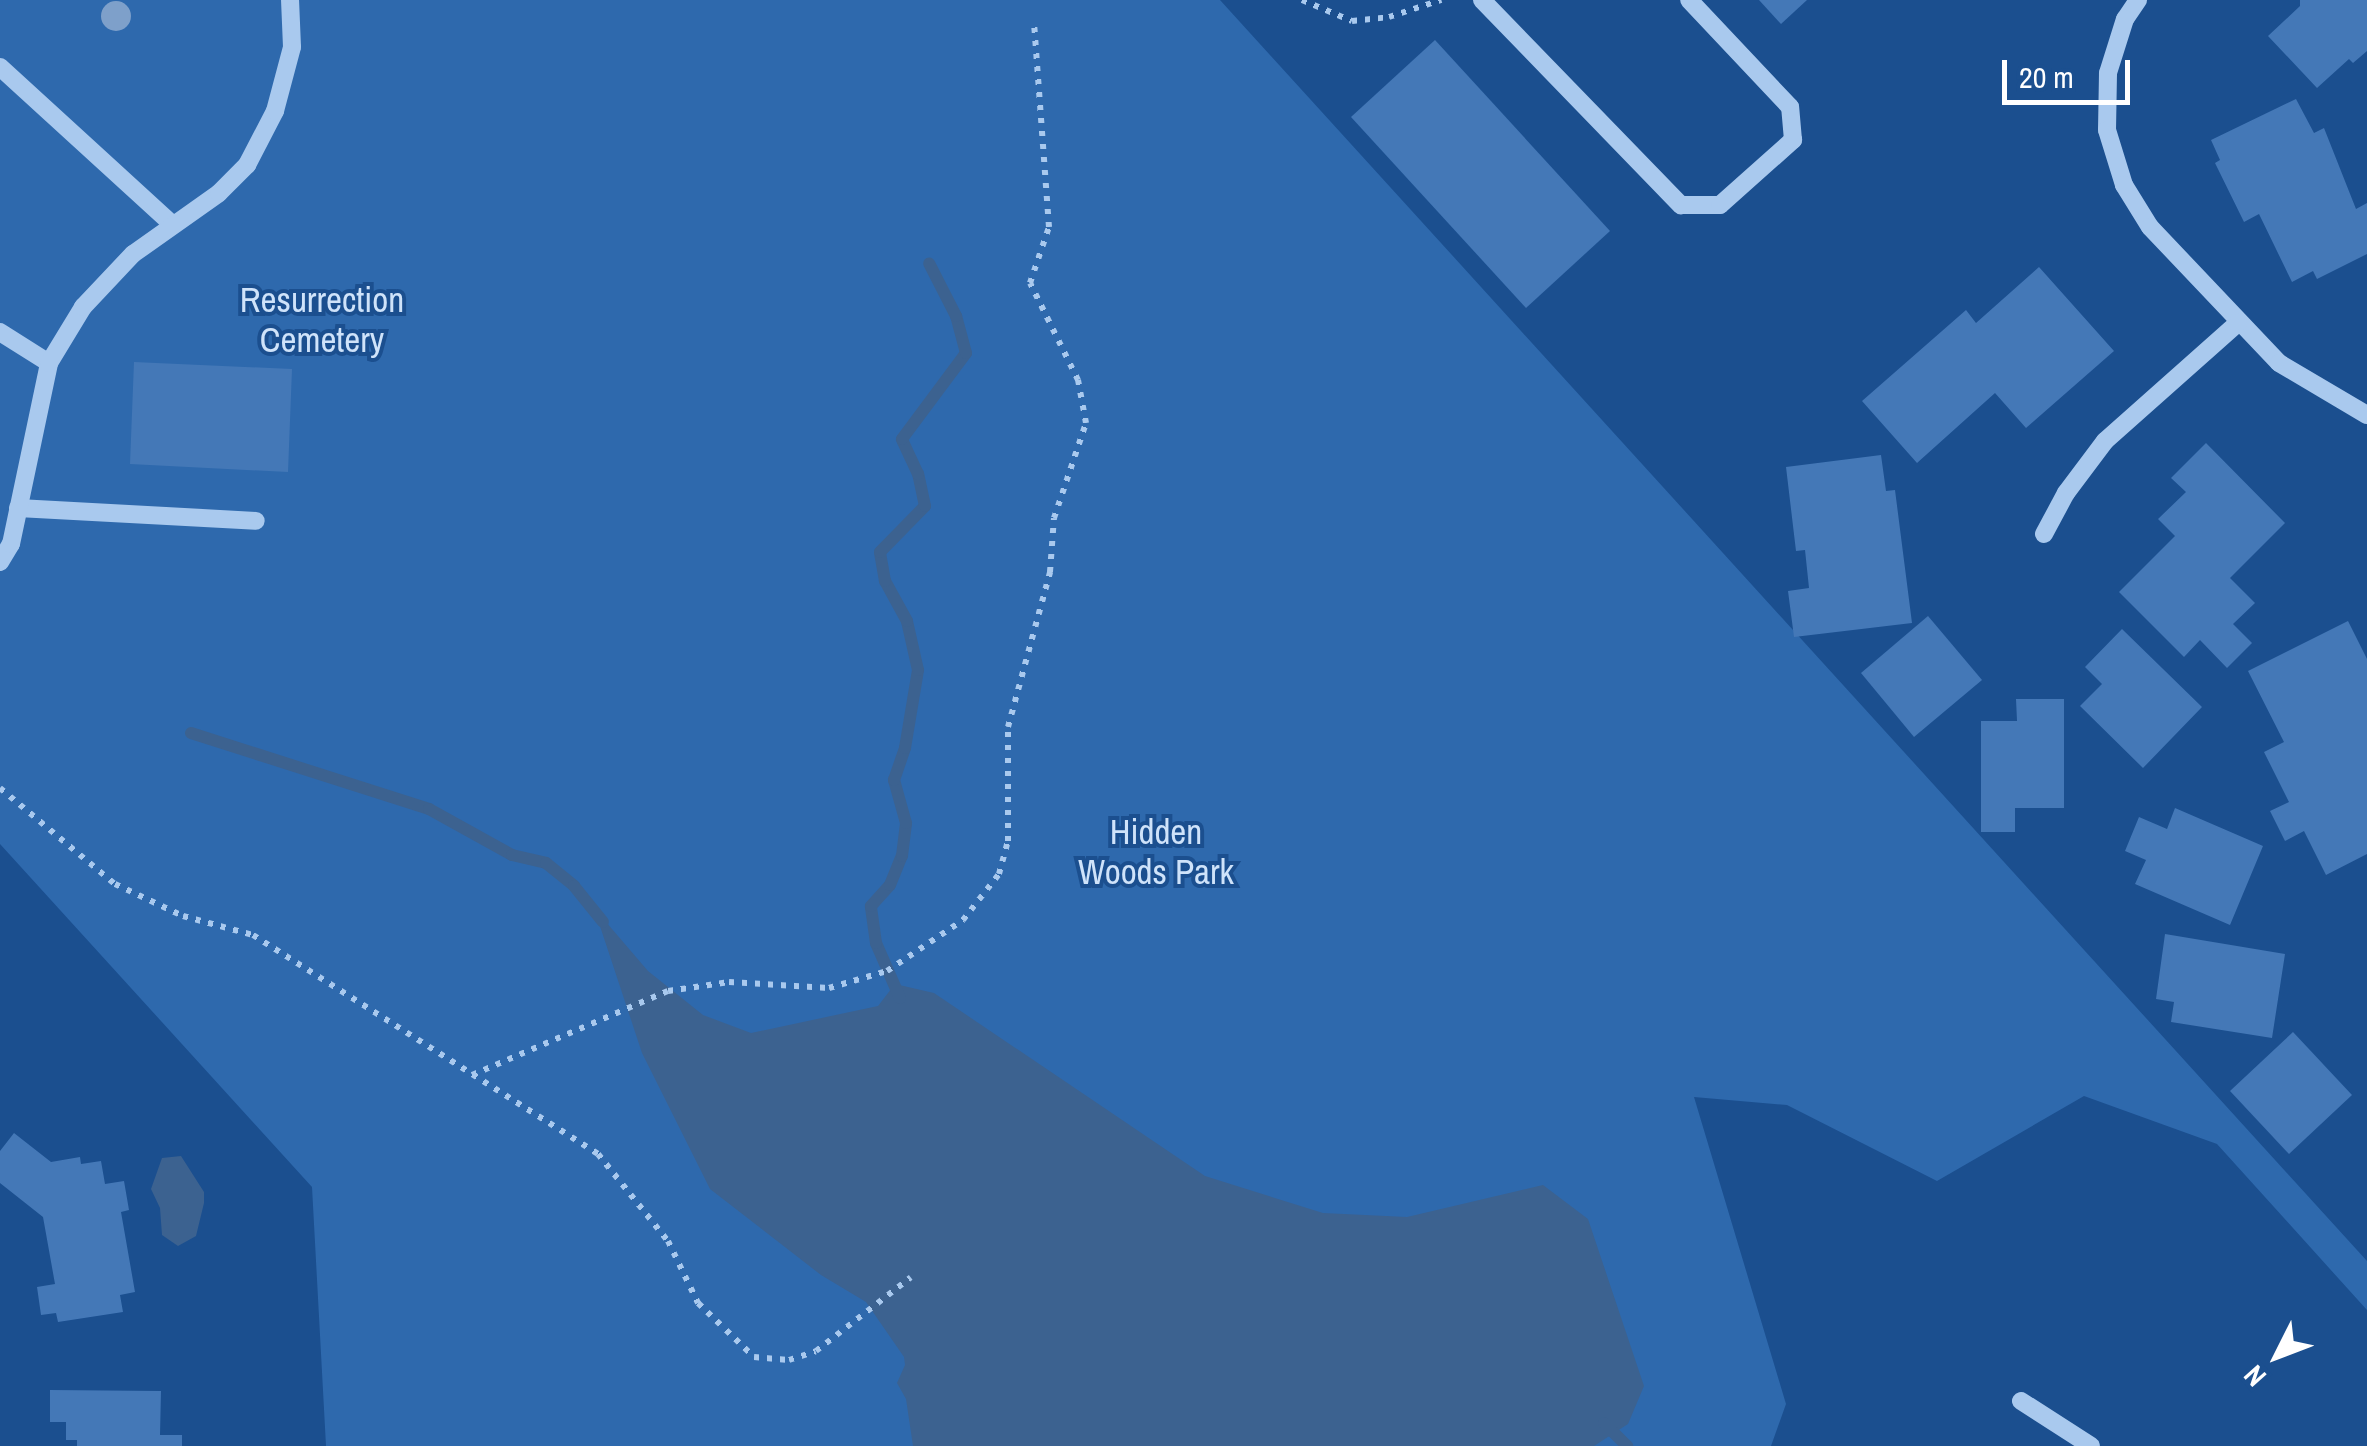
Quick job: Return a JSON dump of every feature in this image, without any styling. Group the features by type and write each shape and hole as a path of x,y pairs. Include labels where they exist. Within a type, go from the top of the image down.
{"street":[{"path":"0,562 11,544 49,363 83,307 133,254 219,193 246,165 274,111 292,47 290,0"},
{"path":"1482,0 1681,206 1720,205 1792,140 1790,107 1689,0"},
{"path":"2138,0 2125,19 2108,73 2107,130 2124,185 2150,227 2279,364 2367,416"},
{"path":"0,67 173,226"},
{"path":"2044,534 2066,493 2105,442 2238,322"},
{"path":"0,332 49,363"},
{"path":"18,508 256,521"},
{"path":"2020,1401 2091,1446"}],"path":[{"path":"1302,0 1352,21 1389,17 1441,0"},
{"path":"472,1076 668,991 729,982 829,988 860,981 920,953 963,920 999,874 1008,841 1008,727 1050,572 1054,518 1086,423 1078,380 1030,283 1049,226 1034,22"},
{"path":"0,788 115,884 183,916 253,936 598,1154 668,1241 698,1303 754,1357 789,1360 816,1351 910,1277"}],"green space":[{"name":"Hidden Woods Park","path":"0,0 1220,0 2367,1261 2367,1310 2217,1144 2084,1096 1937,1181 1787,1105 1694,1097 1786,1404 1771,1446 326,1446 312,1187 0,844"}],"shaded area":[{"path":"594,908 648,971 703,1015 751,1033 878,1006 895,984 934,993 1205,1176 1323,1213 1407,1217 1543,1185 1588,1219 1644,1386 1628,1424 1594,1446 913,1446 906,1399 897,1383 905,1365 904,1357 866,1302 821,1275 710,1189 642,1053"},
{"path":"181,1156 204,1192 204,1203 196,1236 178,1246 162,1235 160,1208 151,1189 162,1158"}],"building":[{"path":"1759,0 1807,0 1781,24"},
{"path":"2300,0 2367,0 2367,51 2353,63 2349,59 2317,88 2268,36 2300,6"},
{"path":"1435,40 1610,231 1526,308 1351,117"},
{"path":"2296,99 2314,133 2324,128 2356,209 2367,203 2367,254 2317,279 2313,271 2292,282 2259,214 2244,222 2215,163 2220,160 2211,140"},
{"path":"2039,267 2114,351 2026,428 1995,393 1917,463 1862,401 1966,310 1976,323"},
{"path":"134,362 292,369 288,472 130,464"},
{"path":"2206,443 2285,523 2230,578 2255,603 2233,624 2252,643 2227,668 2200,640 2184,657 2119,592 2175,536 2158,519 2186,492 2171,478"},
{"path":"1881,455 1886,491 1895,490 1912,623 1794,637 1788,591 1809,588 1805,550 1796,551 1786,467"},
{"path":"1928,616 1982,680 1914,737 1861,673"},
{"path":"2348,621 2367,659 2367,854 2326,875 2304,831 2285,841 2270,811 2289,802 2264,752 2284,742 2248,671"},
{"path":"2122,629 2202,707 2143,768 2080,706 2102,684 2085,667"},
{"path":"2016,699 2064,699 2064,808 2015,808 2015,832 1981,832 1981,721 2017,721"},
{"path":"2175,808 2263,846 2230,925 2135,884 2146,860 2125,851 2139,817 2167,829"},
{"path":"2165,934 2285,954 2272,1038 2171,1022 2174,1002 2156,999"},
{"path":"2293,1032 2352,1095 2289,1154 2230,1091"},
{"path":"14,1133 51,1162 80,1157 81,1164 101,1161 105,1184 124,1181 129,1210 121,1212 135,1292 120,1295 123,1312 58,1322 56,1313 41,1315 37,1287 55,1284 43,1217 0,1183 0,1151"},
{"path":"50,1390 161,1391 160,1435 182,1435 182,1446 77,1446 77,1440 66,1440 66,1422 50,1422"}],"waterway":[{"path":"900,998 876,943 871,906 890,885 902,856 906,823 894,780 905,748 918,670 907,621 885,581 880,552 925,506 918,474 902,439 966,353 956,316 929,263"},
{"path":"191,733 429,809 512,855 546,863 574,886 603,922"},
{"path":"1604,1423 1627,1446"}],"park label":[{"name":"Resurrection Cemetery","path":"322,320"}]}
